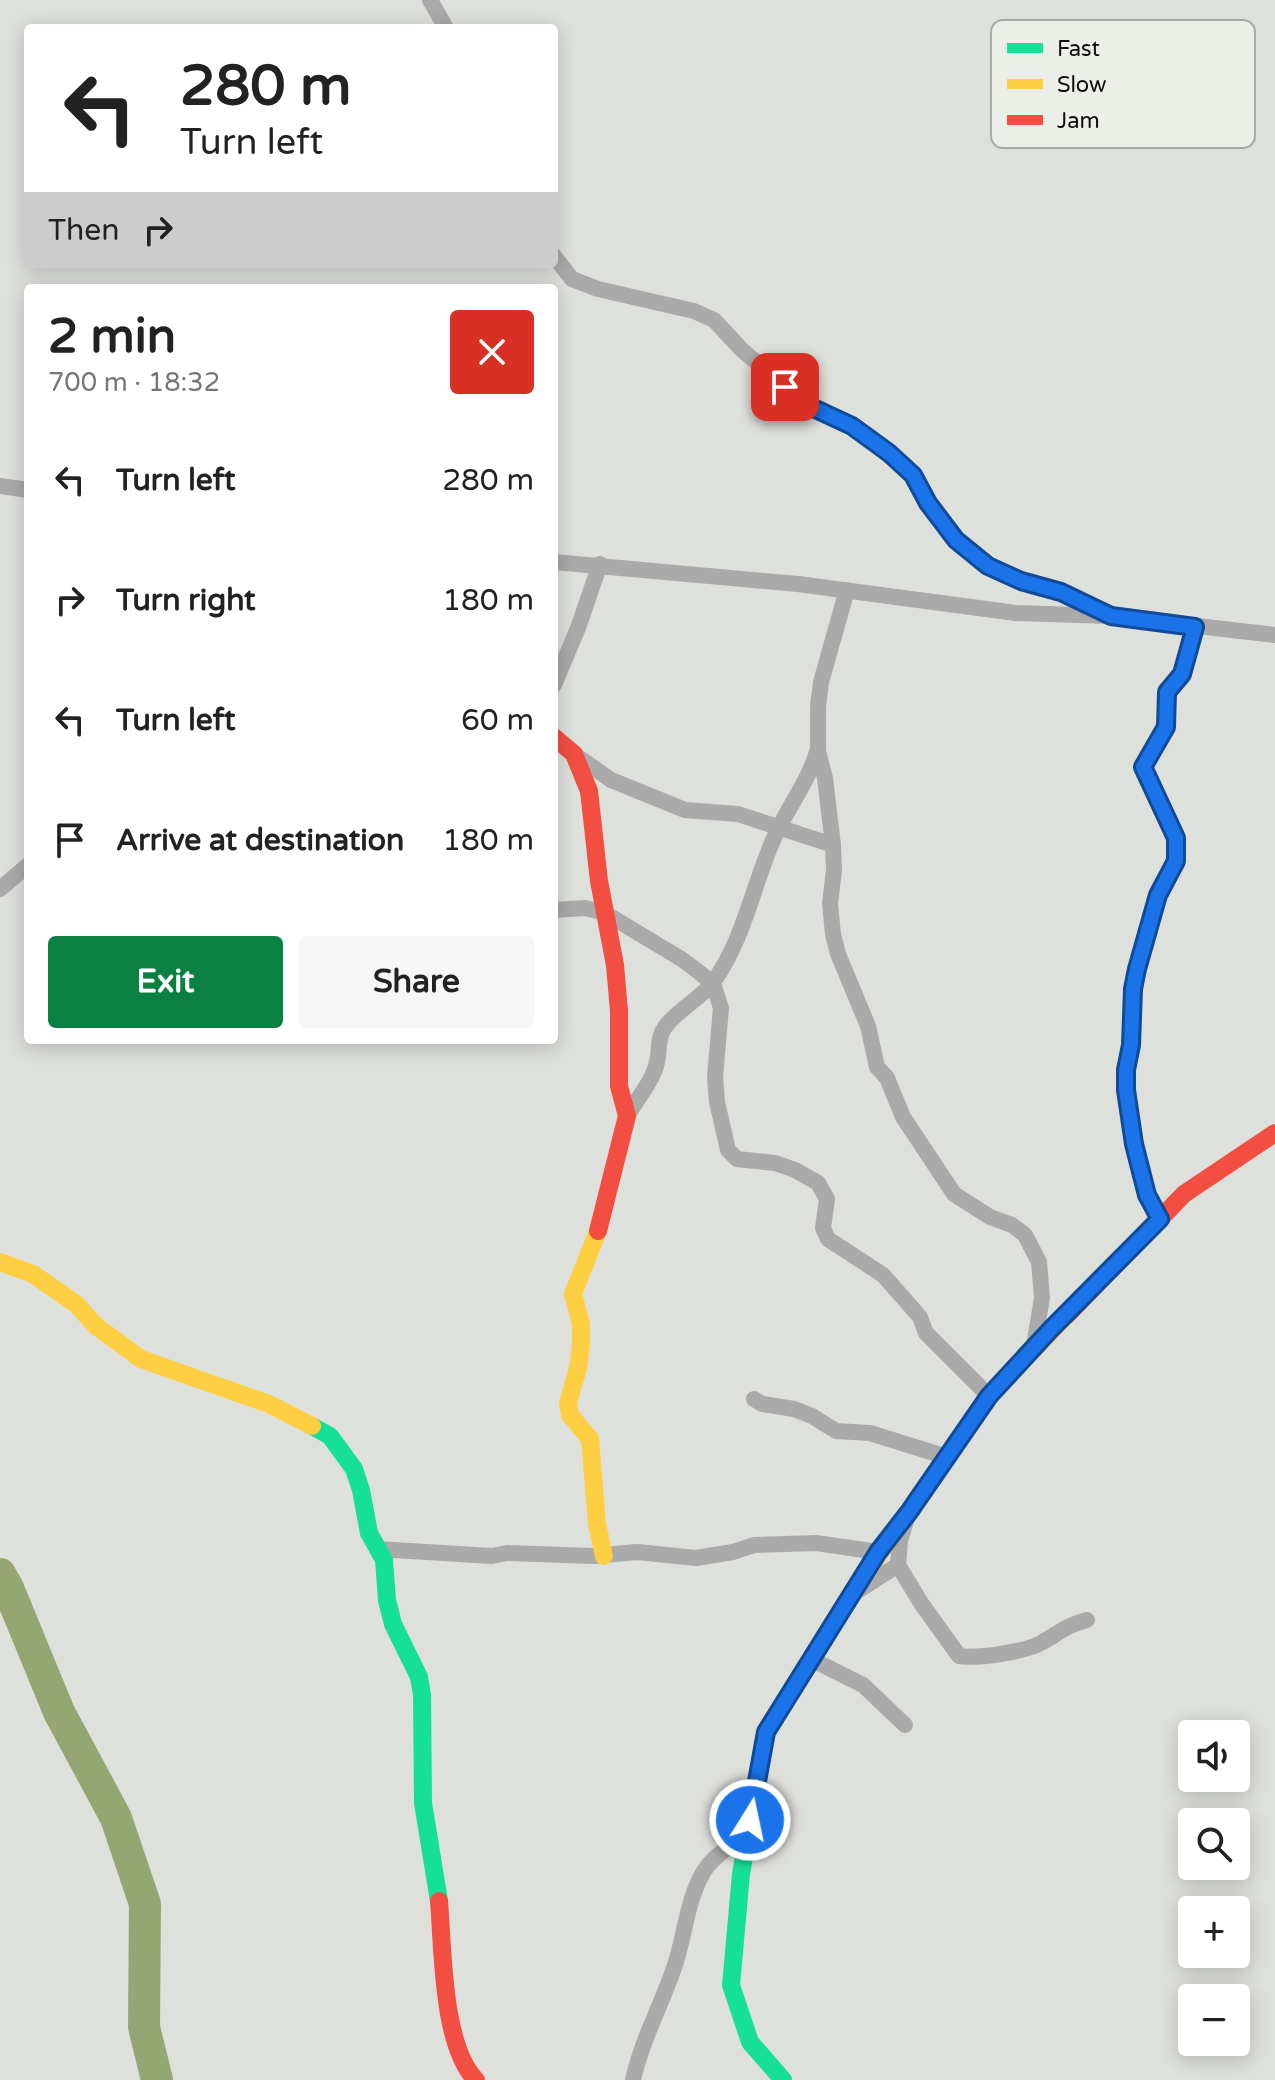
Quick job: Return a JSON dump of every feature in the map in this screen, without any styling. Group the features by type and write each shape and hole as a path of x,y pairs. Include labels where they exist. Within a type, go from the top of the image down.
{"street":[{"path":"430,0 444,24"},
{"path":"558,261 572,279 598,289 694,311 714,320 742,350 807,405 852,426 889,453 913,475 928,503 956,540 988,566 1021,581 1061,592 1111,616"},
{"path":"0,486 24,489"},
{"path":"558,562 847,590 1016,613 1111,616 1275,635"},
{"path":"558,676 600,564"},
{"path":"847,590 821,682 818,751 825,778 833,845 830,904 833,934 838,954 868,1026 877,1067 887,1078 903,1117 954,1194 1025,1235 1039,1262 1042,1298 1034,1346"},
{"path":"1160,1219 1147,1195 1134,1144 1126,1070 1131,1045 1133,989 1158,895 1176,861 1176,838 1143,767 1166,727 1167,692 1182,674 1195,627"},
{"path":"558,740 611,780 685,810 738,814 833,845"},
{"path":"604,1556 597,1524 590,1439 570,1415 568,1403 581,1344 581,1324 573,1294 605,1208 627,1116 651,1077 657,1062 658,1042 665,1027 713,983 735,943 772,843 806,782 818,751"},
{"path":"574,754 589,791 615,965 619,1011 619,1086 627,1116"},
{"path":"0,889 24,868"},
{"path":"558,910 585,908 605,913 683,960 713,983 721,1008 715,1077 717,1102 728,1150 737,1159 775,1163 818,1183 827,1199 823,1228 828,1239 883,1275 920,1317 926,1333 989,1396"},
{"path":"783,2080 750,2042 731,1985 748,1829 766,1732 878,1552 989,1396 1034,1346 1198,1184 1275,1133"},
{"path":"0,1262 33,1274 76,1304 96,1326 141,1359 269,1404 330,1436 354,1469 369,1533 384,1560 387,1600 393,1624 419,1677 423,1803 436,1874 450,2020 459,2055 476,2080"},
{"path":"754,1399 762,1404 794,1409 812,1416 836,1431 881,1436 947,1457"},
{"path":"909,1512 900,1541 898,1565 959,1656 971,1658 1038,1645 1067,1625 1087,1620"},
{"path":"377,1549 492,1556 507,1553 604,1556 637,1552 696,1558 754,1545 816,1543 878,1552"},
{"path":"854,1593 898,1565"},
{"path":"811,1659 863,1685 905,1725"},
{"path":"633,2080 641,2046 675,1965 696,1886 718,1854 735,1843 748,1829"}],"waterway":[{"path":"0,1574 59,1712 116,1818 145,1904 144,2027 157,2080"}],"traffic: fast":[{"path":"312,1426 330,1436 354,1469 369,1533 384,1560 387,1600 393,1624 419,1677 422,1695 423,1803 439,1901"},
{"path":"783,2080 750,2042 731,1985 741,1874 766,1732 859,1583"}],"traffic: slow":[{"path":"598,1231 573,1294 581,1324 581,1344 568,1403 570,1415 590,1439 597,1524 604,1556"},
{"path":"0,1262 33,1274 76,1304 96,1326 141,1359 269,1404 312,1426"},
{"path":"859,1583 989,1396 1067,1315"}],"traffic: jam":[{"path":"558,740 574,754 589,791 619,1011 619,1086 627,1116 598,1231"},
{"path":"1067,1315 1184,1194 1275,1133"},
{"path":"439,1901 450,2021 465,2065 476,2080"}],"route":[{"path":"750,1820 766,1732 878,1552 989,1396 1160,1219 1147,1195 1134,1144 1126,1070 1137,969 1158,895 1176,861 1176,838 1143,767 1166,727 1167,692 1182,674 1195,627 1111,616 1061,592 1021,581 988,566 956,540 928,503 913,475 889,453 852,426 807,405 785,387"}]}
